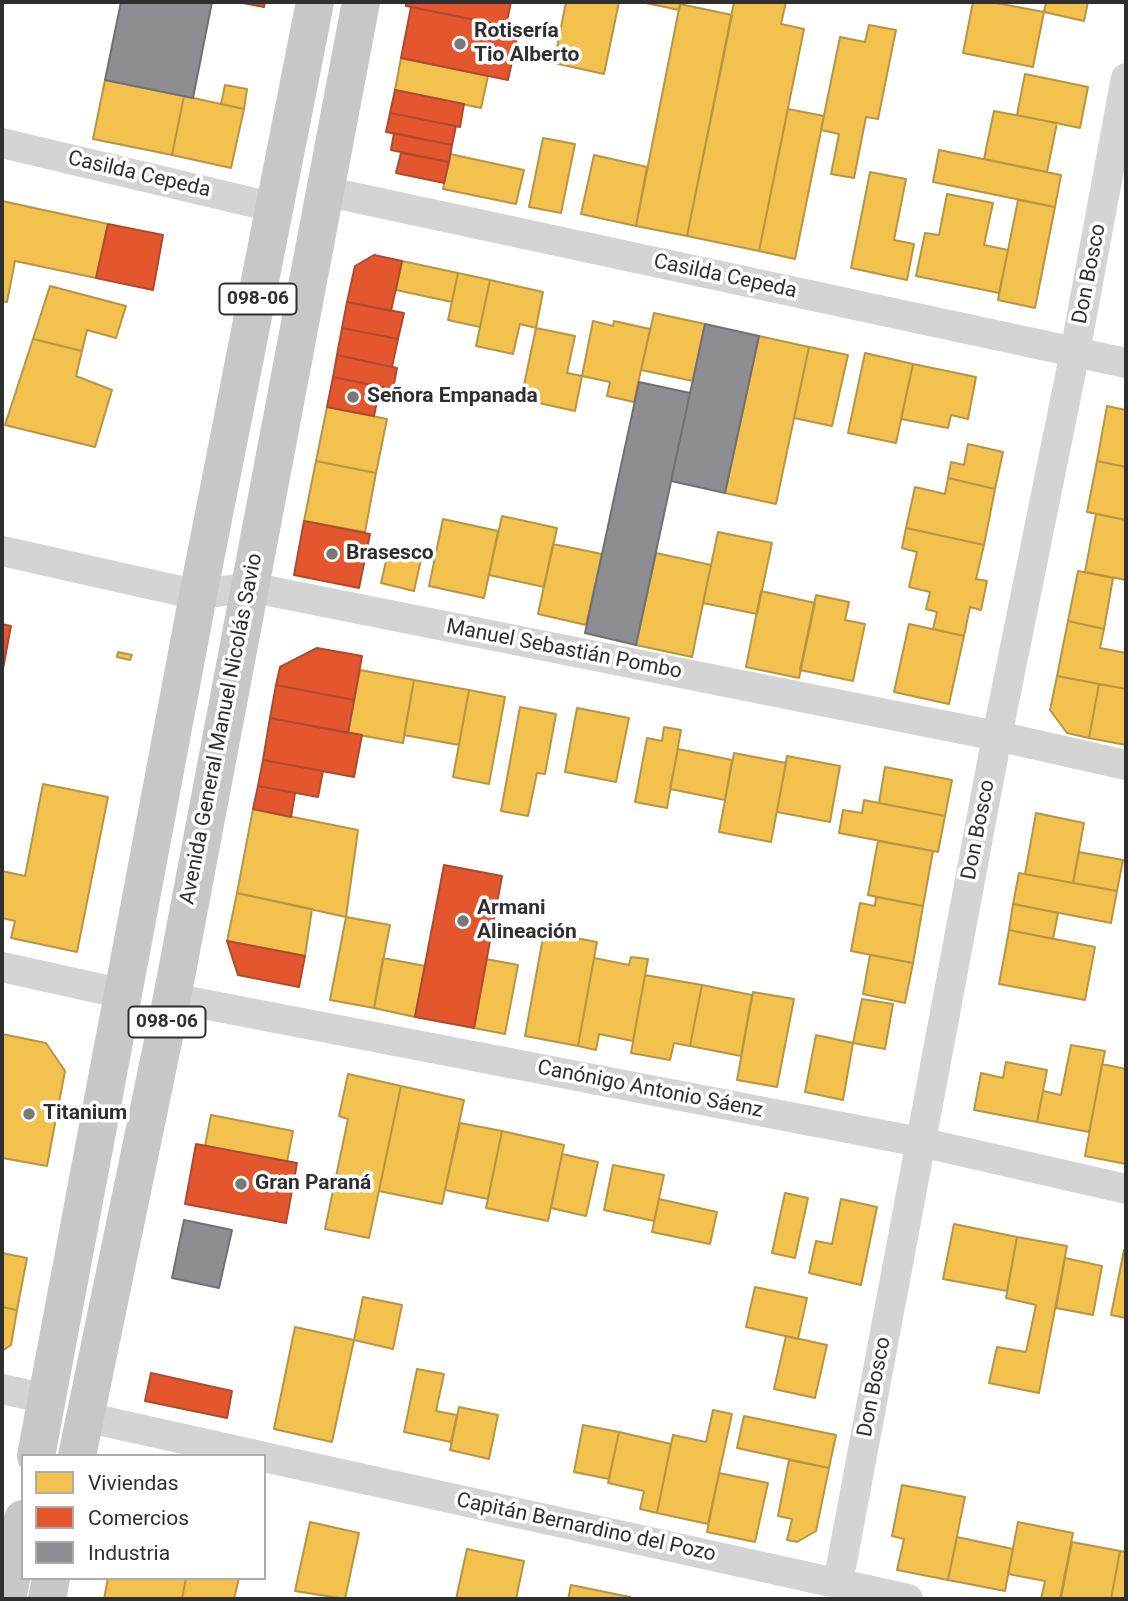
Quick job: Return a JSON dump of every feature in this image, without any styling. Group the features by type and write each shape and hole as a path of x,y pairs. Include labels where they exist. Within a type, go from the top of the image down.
{"main road":[{"name":"098-06","path":"36,1454 198,595 315,2"},
{"name":"Avenida General Manuel Nicolás Savio","path":"77,1454 172,998 361,2"},
{"path":"7,1599 21,1530"},
{"path":"47,1599 51,1580"}],"street":[{"name":"Don Bosco","path":"838,1583 997,736 1075,352 1126,78"},
{"name":"Casilda Cepeda","path":"2,143 276,208"},
{"name":"Casilda Cepeda","path":"324,191 1126,363"},
{"name":"Manuel Sebastián Pombo","path":"2,551 198,595 249,587 997,736 1126,765"},
{"path":"2,967 124,994"},
{"name":"Canónigo Antonio Sáenz","path":"172,998 920,1142 1126,1189"},
{"path":"2,1389 47,1399"},
{"name":"Capitán Bernardino del Pozo","path":"85,1417 253,1454"},
{"name":"Capitán Bernardino del Pozo","path":"266,1457 908,1599"}],"building: Viviendas":[{"path":"566,2 619,2 604,74 554,63"},
{"path":"641,2 681,2 679,10"},
{"path":"734,2 786,2 781,24 804,29 759,251 687,236"},
{"path":"973,2 991,2 1044,12 1033,67 963,53"},
{"path":"1046,2 1088,2 1084,21 1044,12"},
{"path":"680,4 732,15 687,236 636,226"},
{"path":"869,25 896,30 878,119 866,117 854,178 831,174 839,134 821,130 840,37 865,42"},
{"path":"401,58 488,76 481,108 395,90"},
{"path":"1025,74 1088,87 1080,128 1017,115"},
{"path":"105,80 184,96 172,155 93,139"},
{"path":"225,85 247,89 244,109 221,104"},
{"path":"184,96 244,109 231,168 172,155"},
{"path":"788,109 824,116 795,259 759,251"},
{"path":"994,111 1057,123 1047,172 984,159"},
{"path":"543,138 575,144 561,213 529,207"},
{"path":"939,150 1061,175 1055,207 933,182"},
{"path":"450,154 524,170 516,204 443,189"},
{"path":"594,155 647,167 636,226 581,214"},
{"path":"870,172 906,179 894,240 914,244 907,280 851,268"},
{"path":"947,194 993,203 984,245 1008,250 999,293 916,276 925,233 939,235"},
{"path":"1018,200 1055,207 1035,308 998,300"},
{"path":"2,201 108,224 96,278 15,261 7,302 2,301"},
{"path":"402,261 458,273 452,302 396,290"},
{"path":"458,273 490,280 480,327 448,320"},
{"path":"490,280 543,292 536,328 520,324 513,354 476,346"},
{"path":"50,286 126,306 116,338 87,330 82,351 33,339"},
{"path":"654,313 705,324 693,381 641,370"},
{"path":"593,321 613,326 614,321 650,329 634,402 607,396 610,382 582,376"},
{"path":"536,328 575,336 567,373 582,376 575,411 521,399"},
{"path":"759,336 809,347 776,504 725,493"},
{"path":"33,339 82,351 76,376 112,390 95,447 5,425"},
{"path":"809,347 848,355 832,426 794,418"},
{"path":"865,353 913,364 896,443 848,433"},
{"path":"913,364 976,377 968,419 951,415 948,428 901,419"},
{"path":"1107,406 1126,410 1126,467 1097,461"},
{"path":"327,407 387,419 376,473 316,461"},
{"path":"968,444 1003,452 995,489 948,478 951,462 964,465"},
{"path":"316,461 376,473 365,532 304,521"},
{"path":"1097,461 1126,467 1126,520 1087,512"},
{"path":"948,478 995,489 984,545 906,528 915,487 945,494"},
{"path":"1096,514 1126,520 1126,580 1085,572"},
{"path":"502,516 557,528 544,587 489,575"},
{"path":"443,519 498,531 484,598 429,586"},
{"path":"906,528 984,545 976,579 987,581 981,610 970,607 964,636 933,629 937,612 926,609 930,592 909,587 917,552 902,548"},
{"path":"718,532 772,543 757,614 703,603"},
{"path":"553,544 602,554 586,625 538,614"},
{"path":"389,548 422,555 414,591 381,583"},
{"path":"656,553 711,565 692,657 636,645"},
{"path":"1078,571 1113,578 1104,629 1068,621"},
{"path":"761,591 815,603 799,678 746,667"},
{"path":"816,595 849,602 845,620 865,624 853,681 800,670"},
{"path":"1068,621 1104,629 1100,648 1126,653 1126,689 1057,676"},
{"path":"909,624 964,636 949,704 894,692"},
{"path":"118,652 132,655 130,660 117,657"},
{"path":"360,670 414,680 403,743 348,733"},
{"path":"1057,676 1099,684 1089,738 1067,733 1050,710"},
{"path":"414,680 469,690 459,745 404,735"},
{"path":"1099,684 1126,689 1126,745 1089,738"},
{"path":"469,690 505,697 489,784 453,777"},
{"path":"520,707 556,714 545,774 537,773 528,816 501,811"},
{"path":"577,708 629,718 616,782 565,772"},
{"path":"664,727 681,730 667,808 635,802 647,738 662,741"},
{"path":"678,749 732,760 725,800 670,789"},
{"path":"734,753 786,763 771,842 719,832"},
{"path":"787,756 840,766 830,822 777,812"},
{"path":"885,767 952,780 945,816 879,803"},
{"path":"43,784 108,797 77,952 11,938 15,921 2,918 2,871 25,876"},
{"path":"864,800 945,816 938,852 839,833 843,810 862,813"},
{"path":"253,809 358,830 346,917 237,893"},
{"path":"1036,813 1084,823 1073,883 1025,874"},
{"path":"878,841 933,851 923,906 868,895"},
{"path":"1079,852 1123,860 1117,891 1073,883"},
{"path":"1019,873 1117,891 1111,923 1013,904"},
{"path":"237,893 312,909 305,956 227,941"},
{"path":"876,897 923,906 913,963 851,951 860,903 875,906"},
{"path":"1013,904 1058,913 1053,939 1009,930"},
{"path":"346,917 390,925 374,1008 330,1000"},
{"path":"1009,930 1095,947 1085,1000 999,984"},
{"path":"544,932 597,942 578,1046 525,1036"},
{"path":"870,955 913,963 905,1003 863,994"},
{"path":"631,957 648,959 633,1041 599,1034 596,1050 578,1046 594,958 629,965"},
{"path":"383,958 425,966 415,1017 374,1008"},
{"path":"486,959 518,965 505,1034 474,1028"},
{"path":"645,975 702,985 690,1046 674,1043 670,1060 631,1053"},
{"path":"702,985 752,995 741,1056 690,1046"},
{"path":"753,992 794,999 777,1087 737,1080"},
{"path":"862,999 893,1004 885,1049 853,1043"},
{"name":"Titanium","path":"2,1034 46,1043 65,1071 47,1166 2,1158"},
{"path":"816,1035 853,1043 843,1100 805,1092"},
{"path":"1071,1045 1105,1051 1089,1132 1037,1122 1043,1091 1061,1095"},
{"path":"1006,1062 1047,1070 1037,1122 974,1110 981,1073 1003,1078"},
{"path":"1102,1064 1126,1069 1126,1164 1085,1156"},
{"path":"348,1074 401,1086 369,1238 325,1229 348,1119 339,1116"},
{"path":"401,1086 464,1100 442,1204 379,1191"},
{"path":"211,1115 293,1131 287,1162 205,1146"},
{"path":"460,1123 502,1131 488,1199 445,1190"},
{"path":"502,1131 564,1145 548,1221 486,1208"},
{"path":"562,1154 598,1162 586,1216 551,1208"},
{"path":"613,1165 664,1175 654,1221 604,1210"},
{"path":"785,1193 808,1198 795,1258 772,1253"},
{"path":"659,1199 717,1212 710,1244 652,1232"},
{"path":"841,1199 877,1207 861,1285 809,1273 816,1241 832,1244"},
{"path":"954,1224 1017,1237 1007,1291 943,1279"},
{"path":"1017,1237 1067,1246 1039,1393 989,1383 997,1347 1026,1352 1036,1305 1006,1298"},
{"path":"1126,1250 1126,1318 1111,1315"},
{"path":"2,1253 27,1258 17,1310 2,1307"},
{"path":"1065,1258 1102,1266 1093,1315 1056,1308"},
{"path":"755,1287 807,1298 798,1339 746,1327"},
{"path":"363,1297 402,1305 393,1349 354,1340"},
{"path":"2,1307 17,1310 11,1345 2,1351"},
{"path":"295,1327 354,1340 332,1442 274,1429"},
{"path":"786,1336 827,1345 815,1398 774,1389"},
{"path":"417,1369 444,1374 436,1411 457,1415 451,1442 404,1432"},
{"path":"459,1407 498,1415 489,1459 450,1450"},
{"path":"713,1410 732,1414 708,1524 657,1513 673,1435 706,1442"},
{"path":"744,1416 836,1435 829,1468 737,1448"},
{"path":"583,1425 619,1432 609,1479 574,1472"},
{"path":"619,1432 671,1444 657,1513 640,1509 644,1491 608,1483"},
{"path":"789,1460 829,1468 816,1531 797,1542 787,1540 792,1519 778,1516"},
{"path":"719,1473 768,1483 755,1542 707,1532"},
{"path":"902,1485 965,1497 948,1580 897,1570 904,1539 892,1536"},
{"path":"310,1522 359,1533 345,1599 295,1591"},
{"path":"1018,1522 1073,1533 1060,1599 1041,1599 1045,1581 1008,1574"},
{"path":"957,1537 1013,1549 1005,1591 948,1580"},
{"path":"1072,1542 1120,1551 1111,1599 1061,1598"},
{"path":"467,1549 524,1561 516,1599 456,1599"},
{"path":"1120,1551 1126,1552 1126,1599 1111,1599"},
{"path":"108,1580 186,1580 182,1599 104,1599"},
{"path":"186,1580 239,1580 234,1599 182,1599"},
{"path":"571,1585 630,1597 630,1599 568,1599"}],"building: Comercios":[{"path":"238,2 265,2 264,7"},
{"path":"406,2 511,2 506,26 406,6"},
{"name":"Rotisería Tio Alberto","path":"411,7 519,29 508,80 401,58"},
{"path":"395,90 464,104 460,127 390,113"},
{"path":"390,113 456,126 452,145 386,132"},
{"path":"394,133 452,145 449,162 391,150"},
{"path":"401,153 449,162 444,183 396,173"},
{"path":"108,224 163,235 153,290 96,278"},
{"path":"374,255 402,261 391,311 347,302 355,266"},
{"path":"347,302 404,313 398,339 342,328"},
{"path":"342,328 398,339 392,367 337,355"},
{"path":"337,355 397,368 393,389 333,377"},
{"name":"Señora Empanada","path":"333,377 380,387 374,416 327,407"},
{"name":"Brasesco","path":"304,521 370,534 359,588 294,575"},
{"path":"2,624 11,626 2,674"},
{"path":"317,648 362,656 354,700 276,685 280,667"},
{"path":"276,685 354,700 348,733 270,718"},
{"path":"270,718 362,735 354,777 263,760"},
{"path":"263,760 323,771 318,797 258,786"},
{"path":"258,786 295,793 291,817 253,809"},
{"name":"Armani Alineación","path":"444,865 502,876 474,1028 415,1017"},
{"path":"227,941 305,956 299,987 238,975"},
{"name":"Gran Paraná","path":"196,1144 297,1163 286,1223 185,1204"},
{"path":"151,1373 232,1391 227,1418 145,1401"}],"building: Industria":[{"path":"121,2 212,2 193,98 105,80"},
{"path":"705,324 759,336 725,493 671,481"},
{"path":"639,382 690,393 636,645 585,633"},
{"path":"184,1220 232,1230 219,1288 172,1278"}],"place":[{"name":"Rotisería Tio Alberto","path":"460,44"},
{"name":"Señora Empanada","path":"353,397"},
{"name":"Brasesco","path":"332,554"},
{"name":"Armani Alineación","path":"463,921"},
{"name":"Titanium","path":"29,1114"},
{"name":"Gran Paraná","path":"241,1184"}]}
